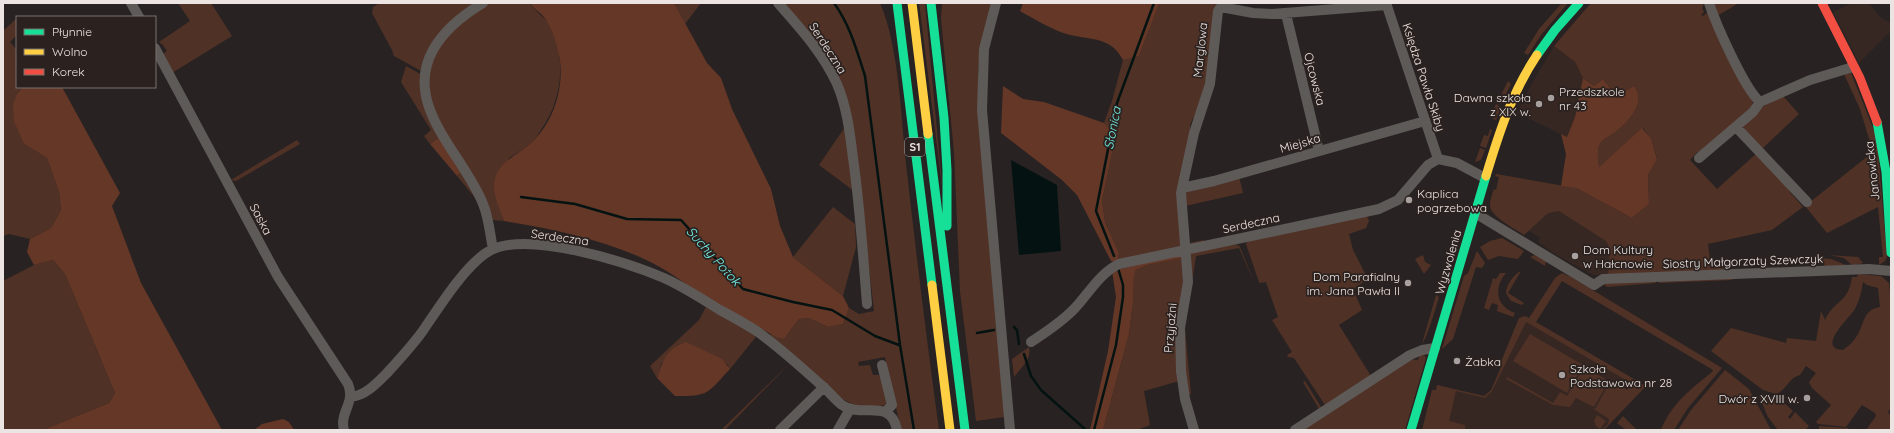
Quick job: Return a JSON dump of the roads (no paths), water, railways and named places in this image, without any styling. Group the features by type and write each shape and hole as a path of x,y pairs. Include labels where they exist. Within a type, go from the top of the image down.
{"main road":[{"name":"S1","path":"897,3 950,430"},
{"name":"S1","path":"912,3 944,272 965,430"},
{"path":"931,3 944,118 947,170 944,272"},
{"name":"Wyzwolenia","path":"1412,430 1503,121 1522,78 1545,42 1579,3"},
{"name":"Janowicka","path":"1822,3 1873,112 1882,141 1891,253"},
{"path":"888,8 902,45"}],"street":[{"path":"131,3 138,16"},
{"path":"344,430 342,422 351,397 363,395 382,378 410,348 472,266 493,249 483,205 430,112 423,86 426,64 437,42 458,20 483,3"},
{"name":"Serdeczna","path":"778,3 808,38 824,60 837,84 845,110 858,192 867,304"},
{"path":"996,3 984,49 982,110 1010,430"},
{"path":"1709,3 1714,18 1734,60 1753,94 1760,102"},
{"name":"Marglowa","path":"1182,188 1194,133 1210,84 1218,11 1221,7 1252,14 1286,14 1387,4"},
{"name":"Księdza Pawła Skiby","path":"1387,4 1424,121 1438,159"},
{"name":"Ojcowska","path":"1286,14 1319,151"},
{"name":"Saska","path":"156,50 278,277 342,374 351,391 351,397"},
{"path":"1699,158 1753,112 1760,102 1810,80 1853,67"},
{"name":"Miejska","path":"1182,188 1214,181 1424,121"},
{"path":"1736,127 1807,202"},
{"path":"1438,159 1457,163 1485,178"},
{"name":"Serdeczna","path":"1031,342 1064,318 1112,267 1128,262 1379,209 1398,200 1428,165 1438,159"},
{"name":"Przyjaźni","path":"1182,188 1188,282 1180,328 1181,371 1185,399 1194,430"},
{"name":"Siostry Małgorzaty Szewczyk","path":"1475,213 1594,285 1603,280 1611,279 1861,269 1891,271"},
{"name":"Serdeczna","path":"493,249 518,244 552,246 592,254 635,267 666,279 756,331 786,353 843,405 850,409"},
{"path":"1295,430 1410,355 1422,350 1435,348"},
{"path":"882,365 892,405 886,412"},
{"path":"780,430 824,387"},
{"path":"838,430 850,409 886,412 892,417 897,430"}],"waterway":[{"path":"834,3 849,29 865,76 900,345 914,430"},
{"name":"Słonica","path":"1114,256 1096,211 1117,103 1154,3"},
{"name":"Suchy Potok","path":"521,197 575,204 627,219 681,220 743,289 832,310 875,336 899,345"},
{"name":"Słonica","path":"1094,430 1116,345 1123,297 1123,285 1118,268"},
{"path":"1014,327 1017,330 1019,344"},
{"path":"977,333 994,330"},
{"name":"Suchy Potok","path":"1024,354 1031,376 1041,390 1086,430"}],"place":[{"name":"Przedszkole nr 43","path":"1551,98"},
{"name":"Dawna szkoła z XIX w.","path":"1539,104"},
{"name":"Kaplica pogrzebowa","path":"1409,200"},
{"name":"Dom Kultury w Hałcnowie","path":"1575,256"},
{"name":"Dom Parafialny im. Jana Pawła II","path":"1408,283"},
{"name":"Żabka","path":"1457,361"},
{"name":"Szkoła Podstawowa nr 28","path":"1562,375"},
{"name":"Dwór z XVIII w.","path":"1807,398"}]}
